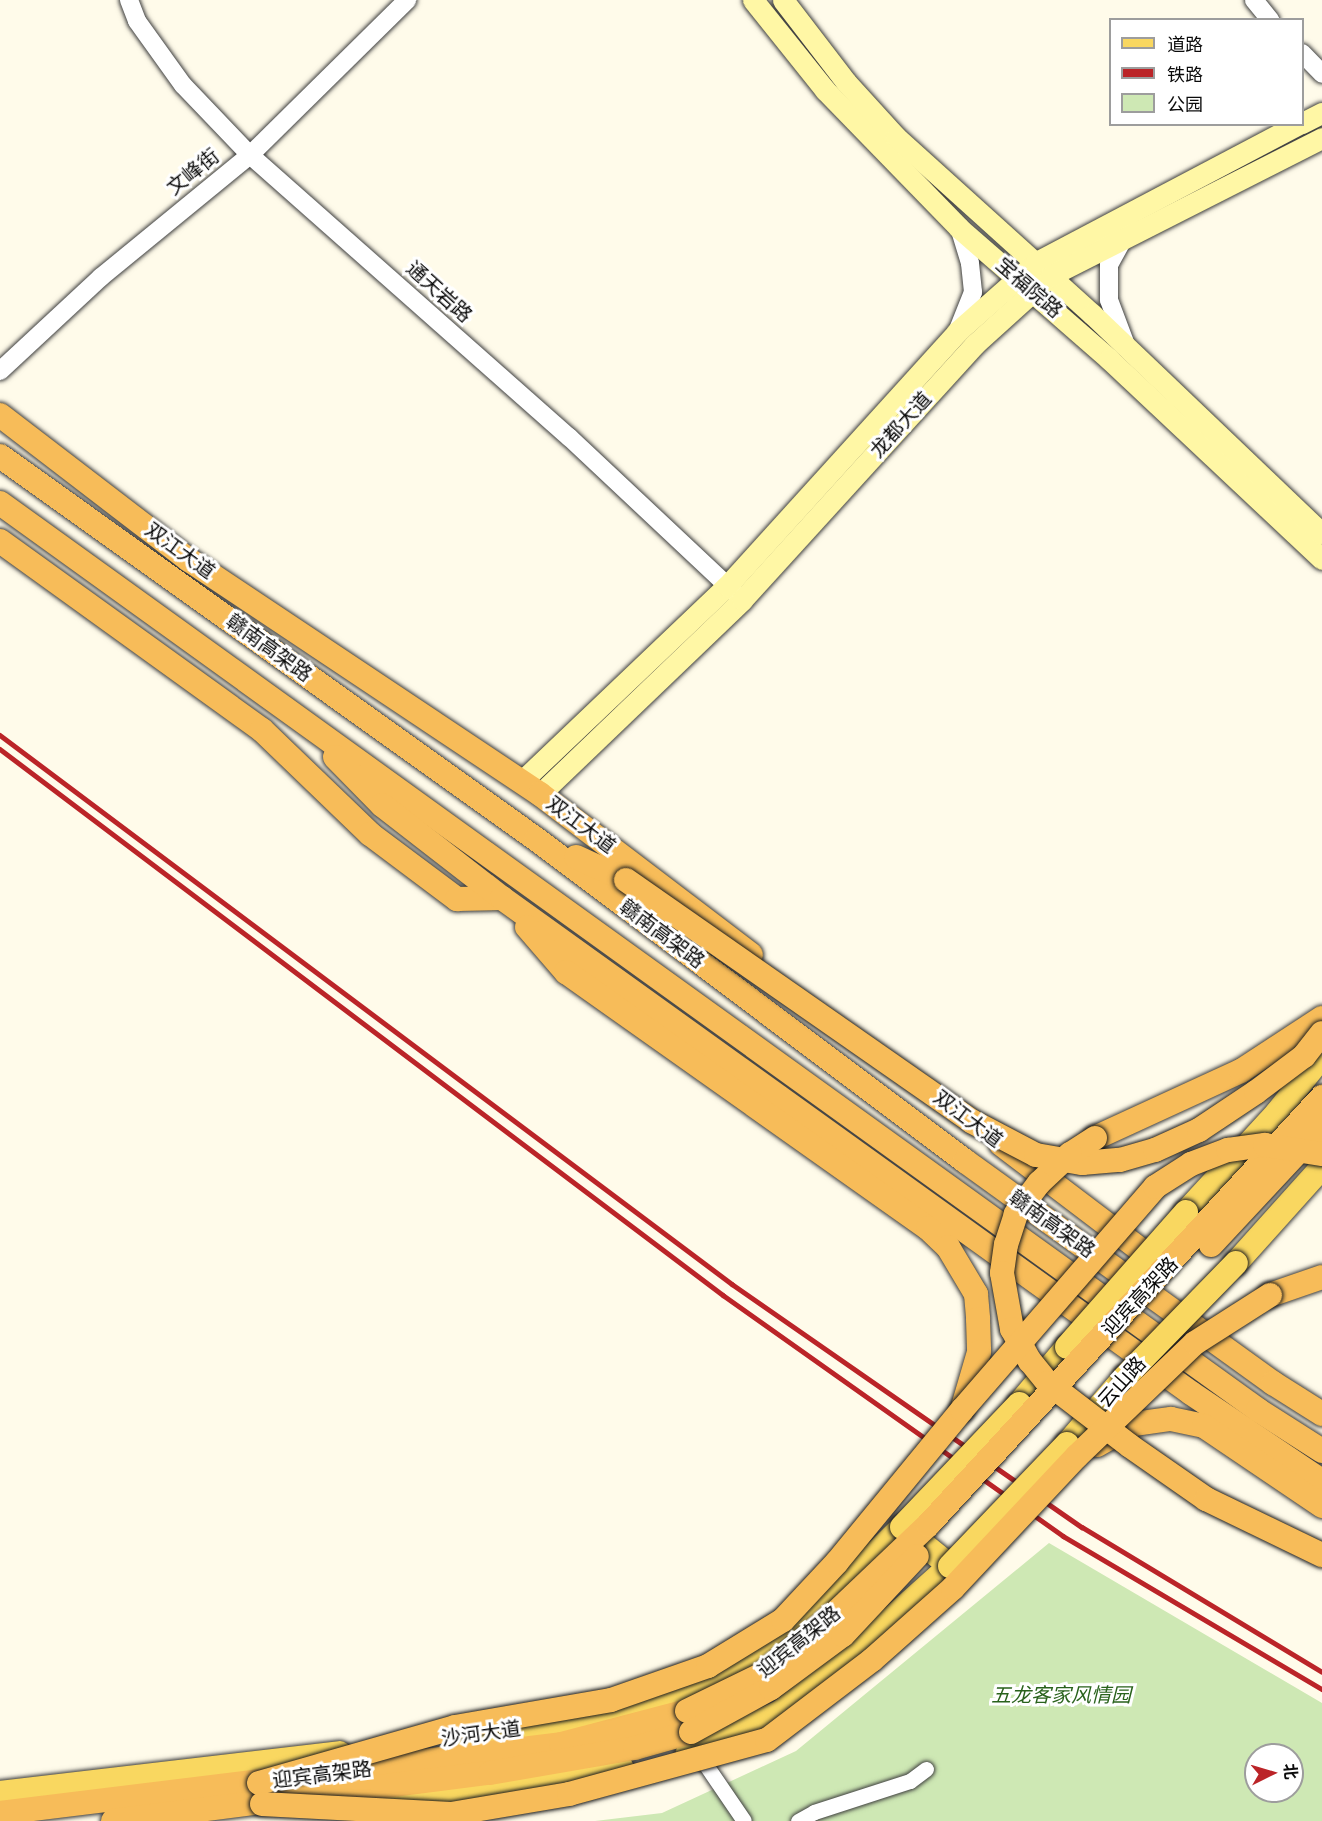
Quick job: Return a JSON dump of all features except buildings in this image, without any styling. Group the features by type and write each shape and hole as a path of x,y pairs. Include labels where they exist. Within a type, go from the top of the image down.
{"highway":[{"name":"双江大道","path":"0,415 189,560 531,788 1148,1256"},
{"name":"赣南高架路","path":"0,456 536,839 966,1161 1322,1414"},
{"name":"赣南高架路","path":"0,503 1258,1410 1322,1451"},
{"path":"0,541 262,730 370,834 457,899 502,898"},
{"path":"292,712 381,805 502,898 1191,1393 1322,1481"},
{"path":"536,839 626,880 971,1121 1036,1155 1082,1162 1120,1160 1155,1150 1198,1130 1256,1092 1304,1056 1322,1033"},
{"path":"502,898 566,972 928,1228 948,1247 976,1294 979,1352 962,1410"},
{"path":"1322,1018 1241,1071 1095,1138 1070,1154 1039,1183 1016,1214 1006,1244 1002,1273 1012,1329 1030,1361 1048,1383 1206,1499 1322,1555"},
{"name":"迎宾高架路","path":"113,1821 561,1744 628,1730 687,1711 763,1674 826,1622 928,1525 1322,1097"},
{"name":"迎宾高架路","path":"0,1813 261,1794 635,1749 691,1732 771,1688 843,1635 1322,1126"},
{"path":"261,1794 455,1726 612,1700 708,1666 783,1620 837,1562 962,1410 1155,1187 1191,1164 1228,1150 1265,1145 1322,1154"},
{"path":"261,1794 451,1814 569,1794 767,1740 872,1660 953,1588 1072,1450 1195,1342 1270,1295 1322,1277"},
{"path":"1072,1450 1134,1425 1171,1419 1204,1426 1322,1506"}],"main road":[{"name":"宝福院路","path":"753,0 832,98 959,228 1026,284 1322,559"},
{"name":"宝福院路","path":"783,0 846,82 896,137 1127,347 1322,534"},
{"name":"龙都大道","path":"1304,122 1322,113"},
{"name":"龙都大道","path":"531,788 734,593 975,344 1026,284 1042,269 1279,130 1294,126"},
{"name":"龙都大道","path":"1042,269 1125,236 1322,138"},
{"name":"龙都大道","path":"734,593 957,332 1026,284"},
{"path":"1148,1256 1322,1056"},
{"path":"1239,1154 1295,1198"},
{"name":"云山路","path":"950,1566 1072,1450 1125,1377 1236,1263 1322,1167"},
{"name":"沙河大道","path":"0,1793 387,1747 594,1719 637,1709 720,1682 789,1635 902,1527 1019,1404 1148,1256"},
{"path":"201,1821 581,1778 696,1751 780,1712 835,1669 950,1566 902,1527"}],"street":[{"name":"通天岩路","path":"129,0 137,21 183,86 250,155 569,437 734,593"},
{"name":"文峰街","path":"0,371 101,277 250,155 406,0"},
{"path":"1254,0 1268,18"},
{"path":"1304,55 1322,74"},
{"path":"957,332 973,292 970,263 959,228"},
{"path":"1125,236 1109,265 1109,300 1127,347"},
{"path":"696,1751 744,1821"},
{"path":"798,1821 814,1812 910,1781 926,1768"}],"green space":[{"name":"五龙客家风情园","path":"1049,1543 1322,1703 1322,1821 595,1821 662,1813 796,1751"}],"railway":[{"path":"0,735 732,1284 1082,1527 1322,1672"},
{"path":"0,749 723,1295 1063,1536 1322,1689"}]}
